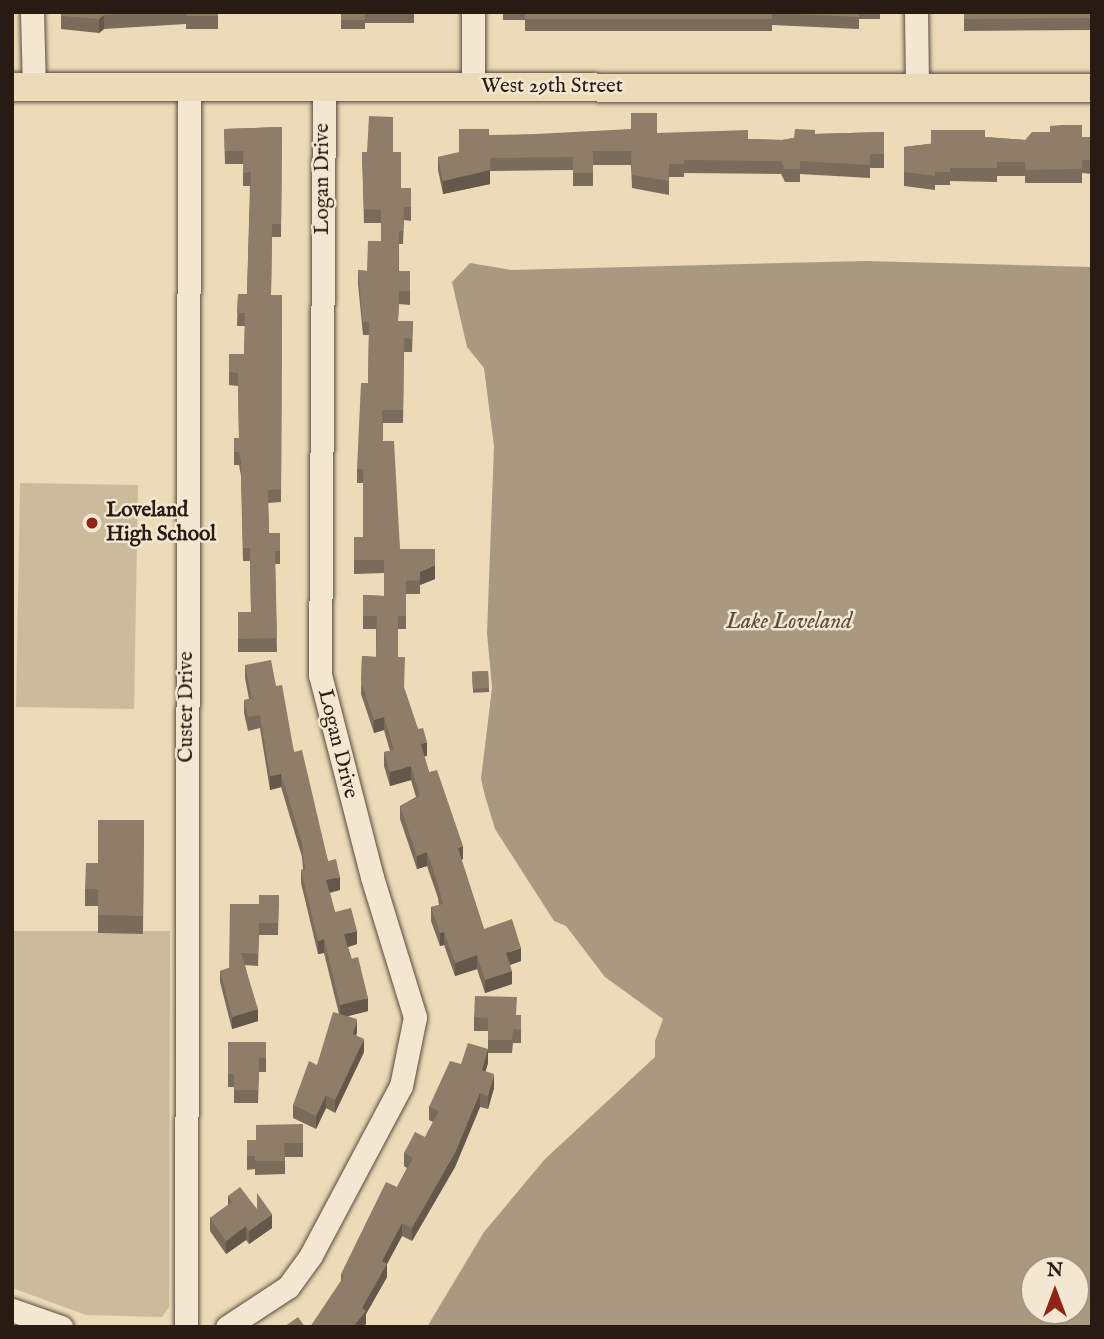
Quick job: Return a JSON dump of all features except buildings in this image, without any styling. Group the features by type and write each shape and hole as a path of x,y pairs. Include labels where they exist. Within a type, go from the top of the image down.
{"main road":[{"name":"West 29th Street","path":"23,87 1092,88"}],"street":[{"path":"23,87 32,12"},
{"path":"473,12 473,87"},
{"path":"916,12 917,87"},
{"name":"Custer Drive","path":"186,1327 189,87"},
{"name":"Logan Drive","path":"227,1327 288,1287 311,1255 401,1086 415,1017 372,877 320,676 324,87"},
{"path":"23,1318 61,1327"}],"shaded area":[{"path":"20,483 138,485 134,709 16,707"},
{"path":"12,931 170,931 169,1307 162,1317 86,1315 12,1288"}],"water":[{"name":"Lake Loveland","path":"865,261 1092,267 1092,1327 427,1327 484,1232 545,1159 655,1057 655,1041 663,1019 605,977 566,926 554,921 495,829 485,796 481,779 492,688 487,633 494,446 484,368 467,347 452,282 470,263 511,270"}],"place":[{"name":"Loveland High School","path":"92,523"}]}
